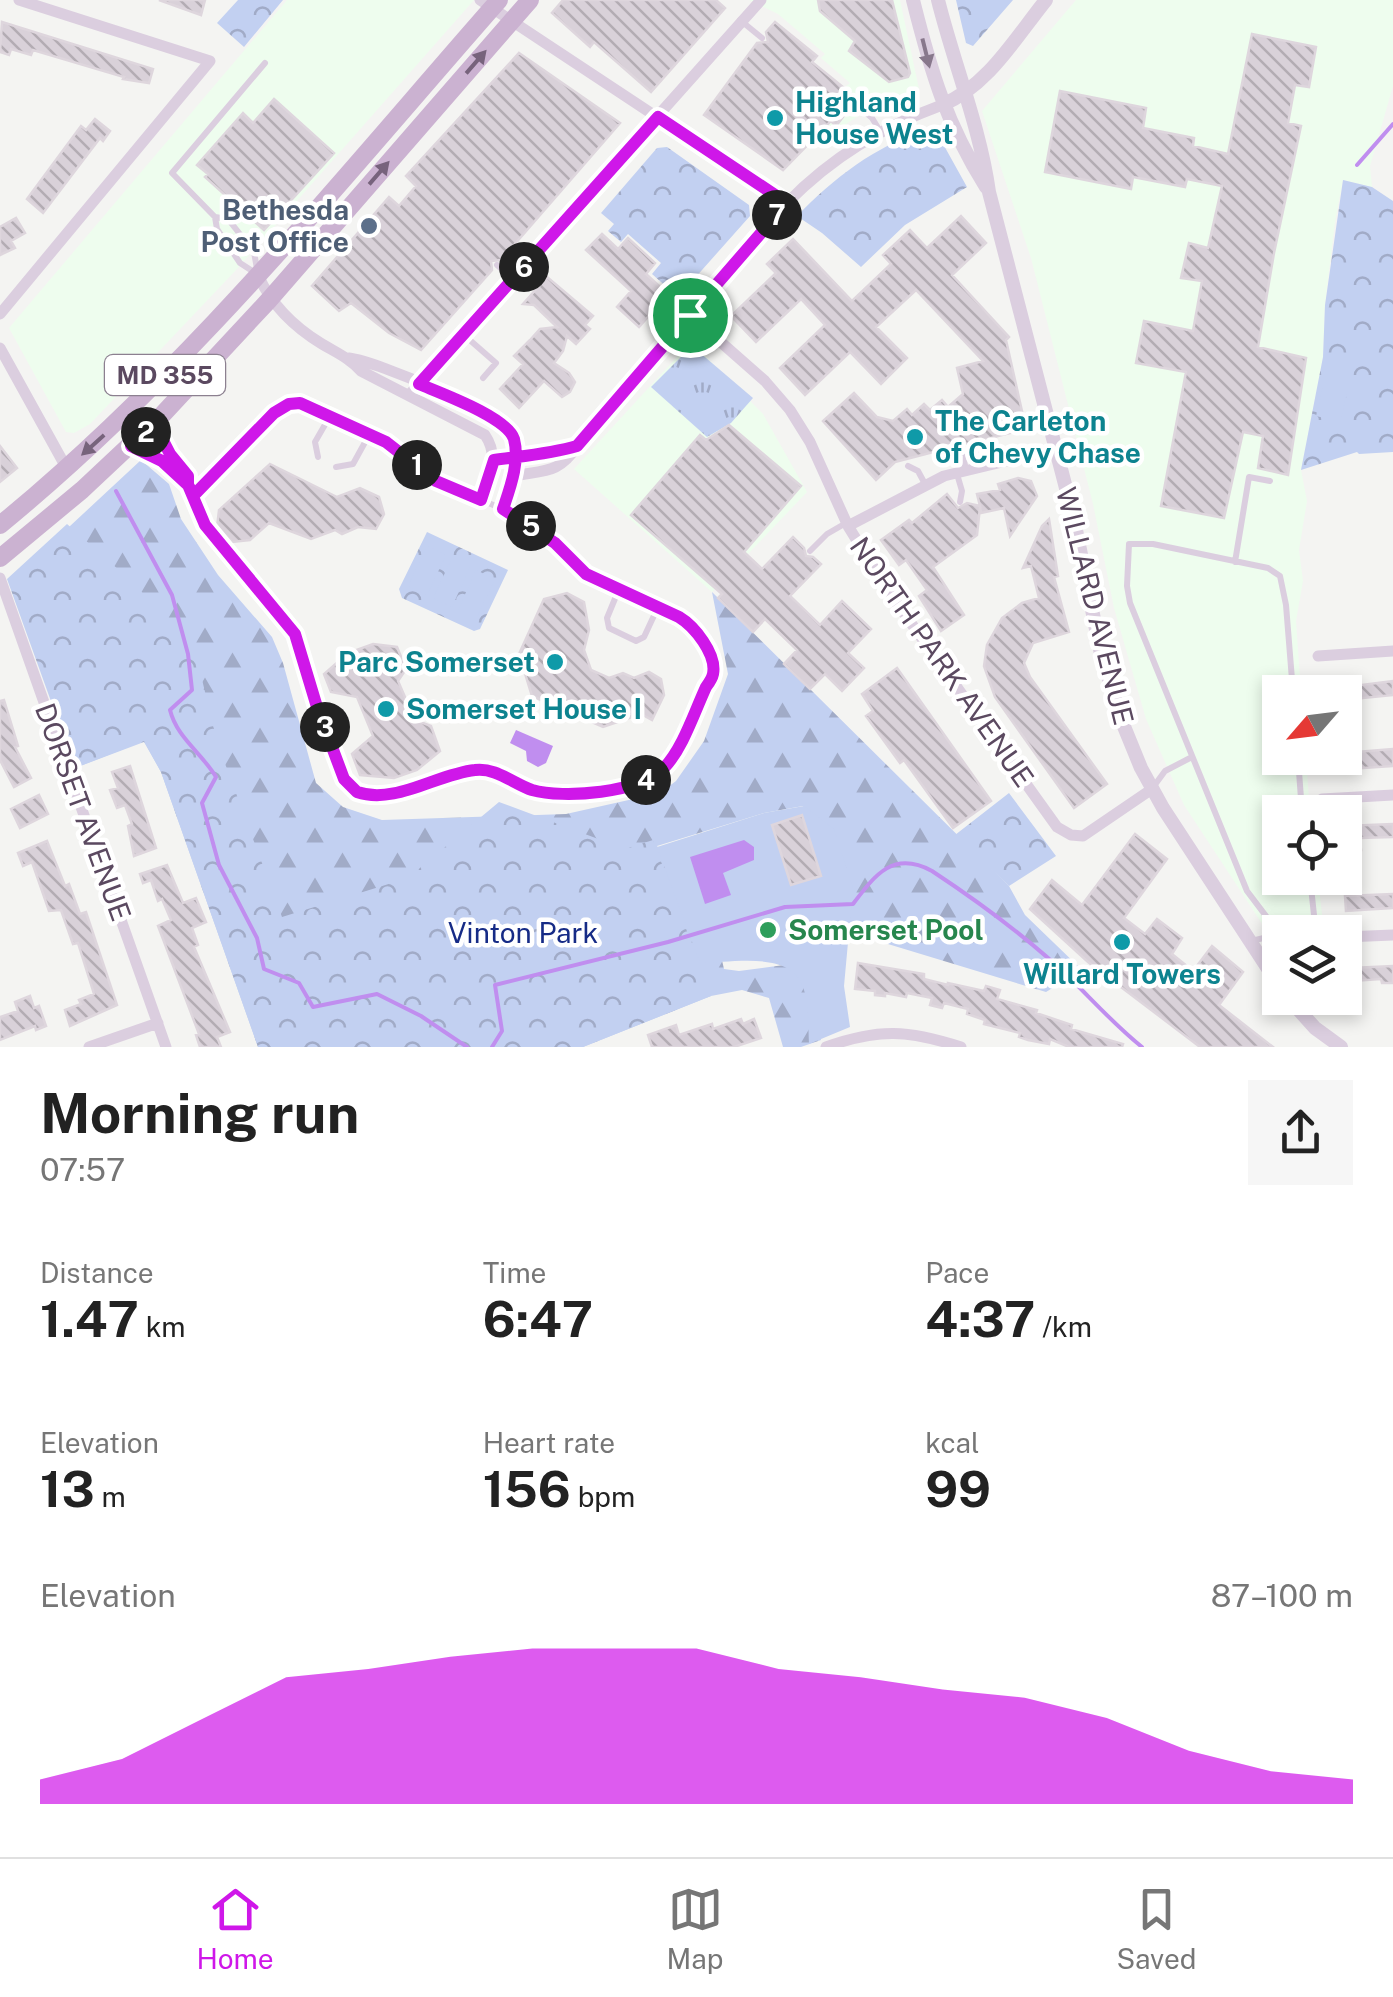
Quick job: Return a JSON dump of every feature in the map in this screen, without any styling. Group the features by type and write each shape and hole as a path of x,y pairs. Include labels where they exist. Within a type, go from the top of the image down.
{"main road":[{"name":"MD 355","path":"0,558 154,423 269,300 530,0"},
{"name":"MD 355","path":"0,525 152,390 258,275 491,2"}],"street":[{"path":"0,314 210,61 18,0"},
{"path":"414,390 761,0"},
{"name":"WILLARD AVENUE","path":"913,0 942,104 990,192"},
{"name":"WILLARD AVENUE","path":"938,0 984,152 990,192 1076,528 1105,671 1131,746 1152,789 1262,959"},
{"path":"514,476 556,469 567,461 787,203 831,162 880,131 964,94 980,81 1046,0"},
{"path":"491,2 787,203"},
{"path":"258,275 269,300 312,337 349,358 361,370 505,427 513,438 514,476 503,509"},
{"name":"NORTH PARK AVENUE","path":"690,315 765,381 790,410 810,442 847,524 888,591 1057,827 1071,836 1083,836 1152,789"},
{"path":"0,348 4,363 67,469"},
{"path":"414,390 485,434 494,460 481,500"},
{"path":"494,460 577,446"},
{"path":"847,524 925,484 961,471 1056,449"},
{"name":"DORSET AVENUE","path":"0,578 166,1047"},
{"path":"1318,656 1393,651"},
{"path":"1362,797 1393,795"},
{"path":"1362,936 1393,935"},
{"path":"1304,1015 1341,1047"},
{"path":"89,1047 158,1022"},
{"path":"833,1046 888,1031 930,1037 961,1047"}],"lane":[{"path":"740,20 762,38"},
{"path":"258,275 254,252 228,219 215,216 172,173 265,62"},
{"path":"858,107 880,131"},
{"path":"215,216 217,229 240,263 258,275"},
{"path":"497,265 513,279"},
{"path":"464,334 496,363 483,378"},
{"path":"131,446 162,461 188,485 205,525 295,634 344,779 367,796 384,796 474,770 492,772 542,792 616,789 658,774 672,759 713,674 708,651 693,627 586,574 555,543 503,509 436,481 409,458 370,435 300,403 282,408 194,495"},
{"path":"318,457 315,442 330,416"},
{"path":"154,423 170,454 188,476 188,485"},
{"path":"336,467 352,464 370,435"},
{"path":"960,446 960,502"},
{"path":"908,466 918,471 925,484"},
{"path":"67,469 82,490"},
{"path":"1236,562 1248,477 1270,481"},
{"path":"810,551 826,534 847,524"},
{"path":"1265,915 1246,891 1130,603 1126,586 1130,544 1153,544 1268,568 1280,576 1292,675"},
{"path":"619,589 607,618 609,628 622,635 636,641 644,637 658,607"},
{"path":"1152,789 1165,770 1192,757"},
{"path":"1250,941 1262,937"}],"shaded area":[{"path":"287,0 474,0 236,270 90,424 74,433 66,432 9,328"},
{"path":"749,0 900,0 919,89 878,104 822,139 803,120 850,83 821,58 825,54 778,14"},
{"path":"1076,0 1393,0 1393,86 1370,166 1372,187 1343,180 1335,222 1323,357 1301,470 1307,501 1299,550 1303,581 1296,621 1300,675 1262,675 1262,775 1307,775 1309,795 1262,795 1262,895 1320,895 1322,915 1262,915 1262,924 1184,805 1146,719 1114,608 1093,504 1031,258 982,111"},
{"path":"688,345 694,345 763,414 807,492 712,592 574,469"},
{"path":"516,730 553,746 546,763 538,767 527,761 526,751 510,743"},
{"path":"744,840 754,847 754,860 723,873 731,895 705,904 690,857"}],"green space":[{"path":"238,0 283,0 244,47 217,23"},
{"path":"956,0 1013,0 973,46 966,43"},
{"path":"926,130 937,133 967,187 905,225 861,267 797,216 856,165"},
{"path":"667,147 749,205 750,216 678,297 652,274 661,263 628,234 621,242 608,231 614,224 601,213 657,148"},
{"path":"1343,180 1372,187 1393,201 1393,452 1357,452 1301,470 1323,357 1325,305"},
{"path":"692,346 753,398 731,423 707,437 651,387"},
{"path":"1324,383 1348,389 1340,422 1316,416"},
{"path":"141,460 169,484 181,519 218,575 272,637 283,663 316,783 343,807 382,820 566,814 660,793 676,781 704,741 728,674 712,592 1009,886 1025,915 1082,970 1046,992 878,941 846,935 803,806 764,813 657,846 712,917 724,969 739,971 806,962 821,1040 801,1047 783,1047 769,998 742,990 711,996 583,1047 258,1047 161,772 144,742 75,768 75,718 41,553"},
{"name":"Vinton Park","path":"67,524 129,579 194,646 217,742 282,917 408,878 499,802 625,849 653,840 711,996 583,1047 258,1047 161,772 144,741 75,768 7,579"},
{"path":"427,532 508,570 480,629 474,631 402,598 399,589"},
{"path":"427,546 446,555 427,595 408,586"},
{"path":"452,558 470,567 452,607 433,598"},
{"path":"476,570 495,579 476,619 458,610"},
{"path":"1009,793 1056,856 1009,886 955,835"},
{"name":"Somerset Pool","path":"804,806 834,829 853,888 844,986 850,1027 809,1044 805,993 796,975 773,963 759,961 700,963 657,847 764,813"}],"building":[{"path":"159,0 205,0 201,15"},
{"path":"563,0 716,0 725,8 651,92 594,42 590,47 552,13"},
{"path":"818,0 892,0 908,77 889,82 849,51 855,41 820,11"},
{"path":"2,22 153,69 149,83 123,79 33,50 31,55 11,49 9,55 0,52"},
{"name":"Highland House West","path":"775,22 817,56 812,62 859,100 853,105 854,113 849,109 836,126 831,121 783,170 704,115 757,43 768,42 766,32"},
{"path":"1252,34 1316,47 1309,87 1295,85 1288,123 1301,126 1258,347 1306,358 1288,475 1258,468 1263,436 1243,432 1224,518 1161,506 1186,372 1136,363 1144,321 1193,331 1202,281 1181,278 1189,243 1208,248 1222,186 1187,179 1185,187 1133,177 1131,189 1045,172 1060,91 1146,108 1143,128 1194,138 1193,146 1228,154"},
{"path":"519,53 620,123 501,260 491,261 492,270 421,350 389,333 351,303 339,311 312,286 389,197 399,206 416,186 406,176"},
{"path":"274,99 334,153 264,230 205,177 208,174 197,165 243,113 253,123"},
{"path":"95,119 110,131 103,141 100,138 43,213 27,199 81,126 86,130"},
{"path":"961,216 986,243 952,275 1009,337 1006,340 1026,429 967,444 957,440 953,447 895,462 876,480 823,421 854,393 877,417 893,421 907,409 912,415 924,404 930,410 942,400 948,407 963,394 957,368 983,361 916,290 876,327 907,358 881,384 850,352 805,395 780,368 825,325 801,299 756,342 731,316 776,273 767,264 793,239 852,301 891,264 883,255 910,230 927,248"},
{"path":"16,218 25,233 11,241 15,248 0,255 0,227"},
{"path":"602,234 618,249 628,238 655,263 646,274 668,294 639,327 617,307 631,291 586,250"},
{"path":"547,277 593,316 585,325 590,329 576,344 567,336 554,363 575,382 570,392 562,397 544,381 519,408 500,389 523,364 514,356 540,329 557,327 534,305 523,304"},
{"path":"729,425 801,486 744,552 762,569 793,537 806,556 821,564 790,596 820,625 842,601 871,629 848,653 864,668 842,691 825,674 810,689 784,664 797,650 765,619 753,632 718,598 722,594 631,515 700,435 706,440"},
{"path":"0,446 17,468 0,482"},
{"path":"270,464 337,497 360,488 379,497 384,514 376,529 358,527 342,534 335,530 311,539 269,523 250,540 232,542 217,527 219,510"},
{"path":"1018,478 1031,481 1037,496 1010,536 1004,508 981,513 980,507 977,535 933,567 964,615 941,631 919,596 927,590 906,560 899,565 881,540 909,520 912,523 947,494 958,508 967,503 980,506 977,494 1000,490 998,484"},
{"path":"1049,519 1058,576 1054,577 1069,632 1033,643 1024,663 1107,784 1074,808 995,697 984,666 987,645 1002,618 1022,603 1039,598 1031,566 1023,568"},
{"name":"Parc Somerset","path":"567,593 584,602 589,630 584,650 591,670 609,678 623,673 634,678 649,672 661,679 664,695 652,720 641,714 603,727 532,696 519,654 544,599"},
{"name":"Somerset House I","path":"373,644 397,647 406,669 398,681 415,720 431,726 440,751 417,770 394,778 360,775 352,754 373,736 357,697 331,692 324,674 348,653"},
{"path":"897,668 991,801 953,828 904,760 900,763 866,716 873,711 862,694"},
{"path":"1393,681 1393,695 1362,698 1362,685"},
{"path":"4,700 18,746 15,747 31,778 14,787 0,760 0,701"},
{"path":"1393,749 1393,766 1362,768 1362,752"},
{"path":"130,766 156,848 134,856 128,826 132,824 125,805 117,808 110,790 118,788 112,772"},
{"path":"39,795 48,814 20,828 11,809"},
{"path":"802,815 821,876 791,885 772,825"},
{"path":"1393,824 1393,837 1362,838 1362,825"},
{"name":"Willard Towers","path":"1135,834 1167,859 1124,918 1145,934 1157,919 1182,938 1172,954 1193,971 1212,946 1243,972 1219,1005 1273,1047 1200,1047 1088,962 1030,909 1052,880 1082,905"},
{"path":"47,841 80,914 86,912 117,1005 70,1026 65,1010 94,994 78,943 73,944 61,910 49,911 32,862 23,866 18,853"},
{"path":"167,865 183,903 196,898 206,922 192,928 198,945 194,947 230,1032 217,1037 221,1047 200,1047 196,1035 199,1034 158,926 171,920 162,899 158,901 151,880 143,883 140,874"},
{"path":"1393,894 1393,908 1346,911 1345,896"},
{"path":"858,963 924,974 924,979 948,985 1000,990 997,999 1037,1010 1036,1013 1072,1025 1071,1029 1123,1044 1069,1047 1050,1039 1049,1044 1028,1040 1019,1037 1020,1033 984,1024 985,1020 967,1014 968,1009 944,1003 942,1008 930,1005 932,998 907,993 906,997 875,995 875,991 855,989"},
{"path":"1393,966 1393,983 1362,980 1362,968"},
{"path":"30,996 34,1008 39,1006 46,1026 36,1030 35,1026 0,1040 0,1017 18,1011 15,1002"},
{"path":"741,1019 743,1024 754,1019 761,1038 734,1047 652,1047 648,1035 676,1025 679,1035"}],"waterway":[{"path":"1357,165 1393,124"},
{"path":"116,491 172,595 188,654 192,690 170,710 178,729 216,777 202,803 219,865 257,938 264,969 299,983 313,1007 377,994 421,1016 467,1047"},
{"path":"492,1047 502,1031 495,985 668,942 785,907 853,904 877,875 906,863 932,871 1006,923 1142,1047"}],"place":[{"name":"Highland House West","path":"775,118"},
{"name":"Bethesda Post Office","path":"369,226"},
{"name":"The Carleton of Chevy Chase","path":"915,437"},
{"name":"Parc Somerset","path":"555,662"},
{"name":"Somerset House I","path":"386,709"},
{"name":"Somerset Pool","path":"768,930"},
{"name":"Willard Towers","path":"1122,942"}],"route":[{"path":"690,315 577,446 534,455 514,458 494,460 481,500 436,481 386,442 300,403 289,404 274,413 194,495 188,476 170,454 154,423 131,446 162,461 188,485 205,525 295,634 344,779 357,792 384,796 474,770 492,772 542,792 593,792 644,781 658,774 672,759 713,674 708,651 693,627 586,574 555,543 503,509 514,476 514,471 514,458 514,442 510,432 481,412 419,384 658,117 787,203 690,315"}]}
